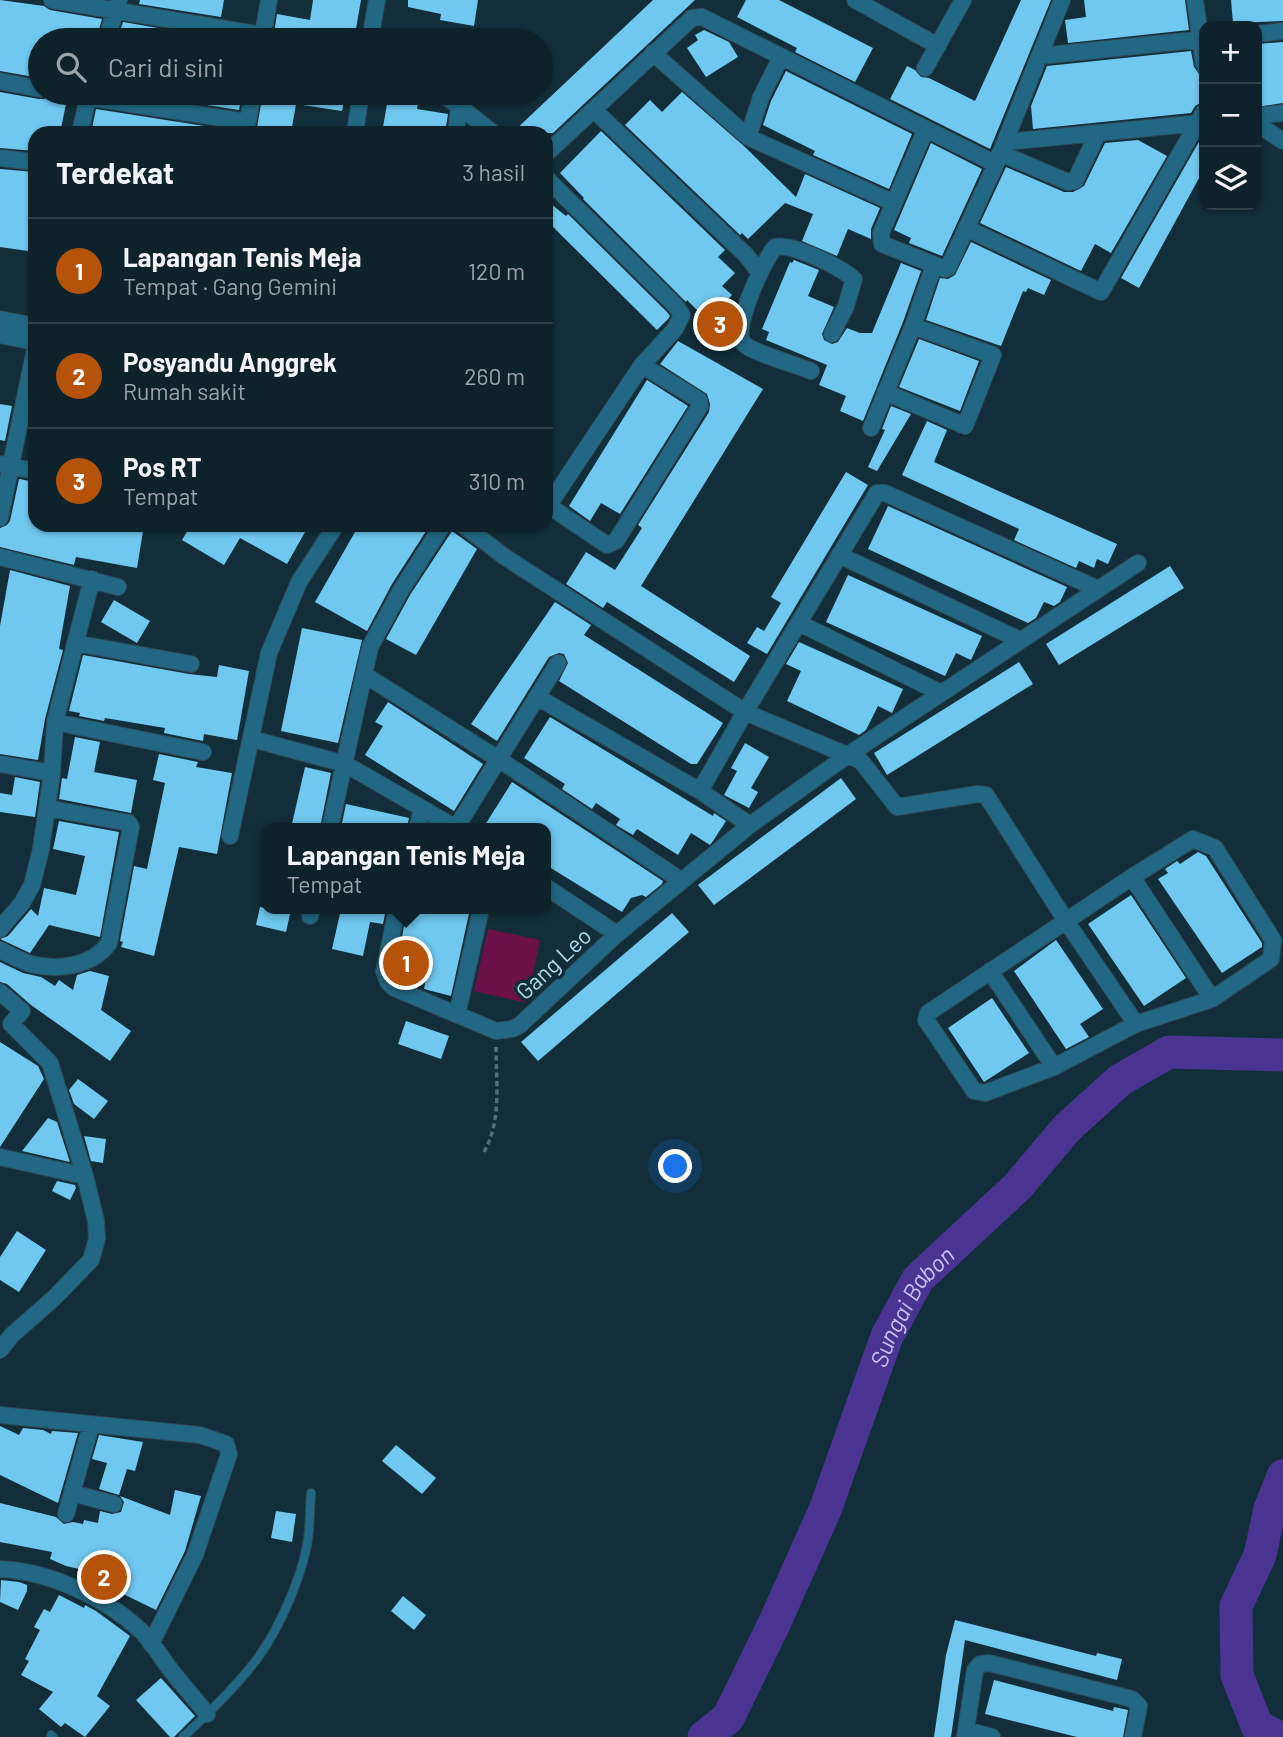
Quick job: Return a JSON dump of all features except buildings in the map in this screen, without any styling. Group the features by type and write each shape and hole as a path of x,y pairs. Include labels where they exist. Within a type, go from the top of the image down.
{"street":[{"path":"52,0 118,6 218,28"},
{"path":"265,28 270,0"},
{"path":"372,28 377,0"},
{"path":"855,0 938,46"},
{"path":"925,68 963,0"},
{"path":"926,130 881,233 882,244 945,269 948,268 967,228 1000,153 1062,0"},
{"path":"1195,0 1199,21"},
{"path":"110,28 118,6"},
{"path":"553,148 692,18 702,16 926,130 1000,153 1068,182 1075,181 1098,133"},
{"path":"1262,33 1283,31"},
{"path":"1040,56 1199,39"},
{"path":"653,53 748,137 894,203"},
{"path":"748,137 761,97 780,57"},
{"path":"0,81 28,87"},
{"path":"81,126 86,105"},
{"path":"136,105 236,126"},
{"path":"246,126 251,105"},
{"path":"356,126 359,105"},
{"path":"457,126 459,106"},
{"path":"459,106 484,126"},
{"path":"594,110 746,255 759,272"},
{"path":"1262,117 1283,113"},
{"path":"1000,153 1098,133 1199,118"},
{"path":"967,228 1101,292 1199,123"},
{"path":"1262,126 1283,141"},
{"path":"0,158 28,161"},
{"path":"553,185 682,315 675,329 642,365 553,498"},
{"path":"811,370 743,344 740,337 740,327 759,272 775,247 780,246 840,268 854,279 846,306 832,334"},
{"path":"871,428 913,326 934,265"},
{"path":"0,319 28,325"},
{"path":"885,393 965,426 993,355 913,326"},
{"path":"0,335 28,341"},
{"path":"553,509 607,545 616,541 700,406 699,400 642,365"},
{"path":"0,518 6,465 28,377"},
{"path":"6,465 28,470"},
{"path":"700,791 873,496 883,492 1098,589"},
{"path":"230,836 269,653 299,583 332,532"},
{"path":"331,823 370,647 401,590 438,532"},
{"path":"472,532 505,557 745,712 861,761 892,803 899,808 972,795 986,796 1136,1024"},
{"path":"839,555 1020,640"},
{"path":"0,557 118,587"},
{"name":"Gang Leo","path":"496,1031 520,1025 617,934 750,825 848,755 1138,563"},
{"path":"0,929 22,903 32,885 41,849 52,773 55,722 92,579"},
{"path":"799,623 941,693"},
{"path":"75,643 191,664"},
{"path":"459,823 558,663"},
{"path":"365,675 500,760 682,881"},
{"path":"537,697 700,791 750,825"},
{"path":"55,722 203,752"},
{"path":"252,739 345,764 447,823"},
{"path":"0,764 52,773"},
{"path":"0,950 31,964 61,967 98,956 109,943 131,827 129,823 47,808"},
{"path":"418,823 422,809"},
{"path":"1189,840 1198,840 1214,848 1273,940 1270,959 1212,999 1136,1024 1054,1067 985,1093 974,1091 926,1020 928,1013 1132,877 1189,840"},
{"path":"1132,877 1212,999"},
{"path":"551,890 617,934"},
{"path":"396,914 384,971 388,982 394,988 496,1031"},
{"path":"457,1015 480,914"},
{"path":"990,971 1054,1067"},
{"path":"0,992 22,1011 10,1024 50,1063 85,1176 96,1222 97,1239 91,1260 12,1335 0,1350"},
{"path":"0,1157 85,1176"},
{"path":"0,1415 200,1435 226,1444 229,1454 195,1555 151,1644"},
{"path":"66,1514 91,1425"},
{"path":"72,1493 114,1504"},
{"path":"0,1569 57,1580 78,1588 140,1630 207,1714"},
{"path":"992,1737 966,1734 975,1670 980,1664 989,1663 1132,1699 1139,1706 1133,1737"}],"lane":[{"path":"183,1737 258,1658 282,1615 297,1580 309,1533 311,1493"}],"path":[{"path":"484,1152 492,1138 497,1117 496,1031"}],"shaded area":[{"path":"488,929 540,940 527,1003 474,991"}],"waterway":[{"name":"Sungai Babon","path":"704,1737 728,1718 774,1624 825,1510 887,1336 918,1279 1018,1186 1067,1128 1120,1080 1169,1052 1283,1055"},
{"name":"Sungai Babon","path":"1278,1737 1257,1726 1237,1675 1236,1606 1260,1555 1270,1509 1283,1476"}],"place":[{"name":"Pos RT","path":"720,324"},
{"name":"Lapangan Tenis Meja","path":"406,963"},
{"name":"Posyandu Anggrek","path":"104,1577"}]}
